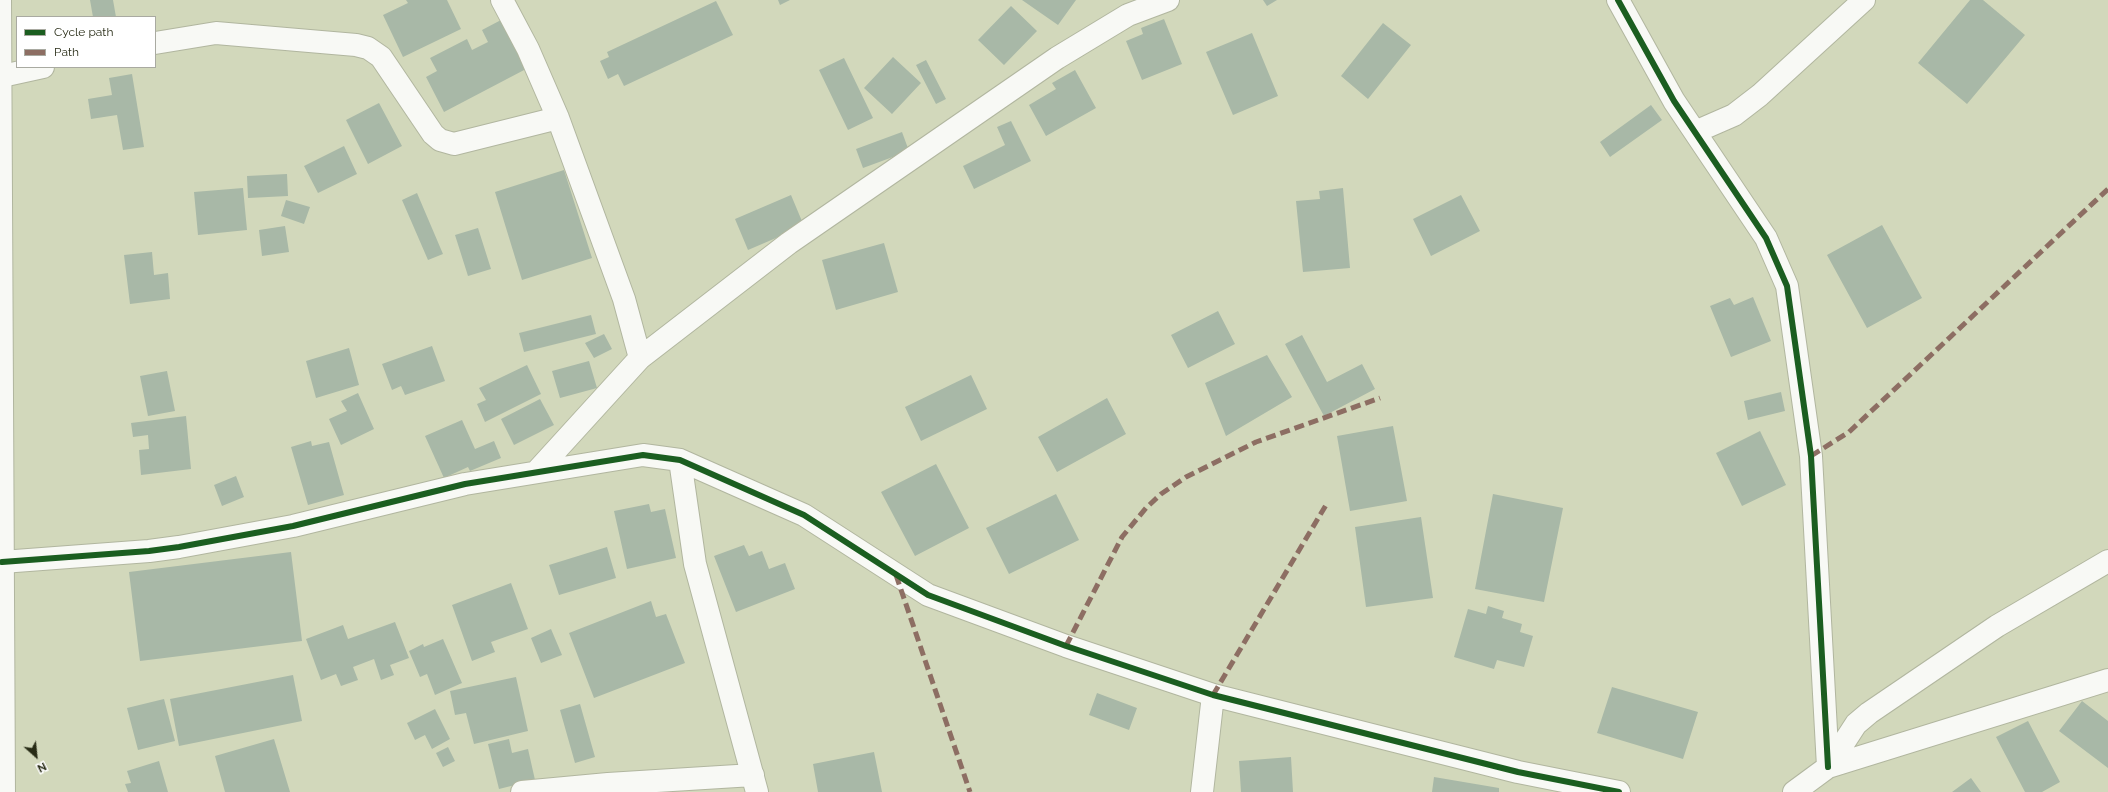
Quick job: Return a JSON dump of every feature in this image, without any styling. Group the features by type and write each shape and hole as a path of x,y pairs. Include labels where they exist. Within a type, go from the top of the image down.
{"street":[{"path":"0,0 2,76 2,562 4,792"},
{"path":"502,0 528,49 558,118 624,299 640,358"},
{"path":"538,470 640,358 789,242 1057,58 1128,15 1168,0"},
{"path":"1618,0 1674,101 1766,238 1786,286 1811,456 1828,766"},
{"path":"1695,132 1734,115 1760,95 1864,0"},
{"path":"156,42 216,33 356,45 368,48 381,57 433,134 440,140 454,144 558,118"},
{"path":"2,76 38,68"},
{"path":"2,562 149,551 179,546 292,526 465,484 538,470 643,455 680,460 804,515 928,595 1066,646 1213,695 1518,772 1619,792"},
{"path":"522,792 608,784 755,784 695,564 680,460"},
{"path":"1794,792 1828,766 1856,724 1869,713 1997,626 2108,561"},
{"path":"1828,766 2108,680"},
{"path":"1202,792 1213,695"}],"building":[{"path":"90,0 113,0 116,16 93,16"},
{"path":"406,0 447,0 461,29 403,57 383,15 408,3"},
{"path":"778,0 790,0 780,5"},
{"path":"1022,0 1076,0 1058,25"},
{"path":"1263,0 1277,0 1267,6"},
{"path":"1970,0 1983,0 2025,35 1967,104 1918,63"},
{"path":"716,1 733,35 624,86 618,74 608,79 600,61 609,57 607,52"},
{"path":"1011,6 1037,31 1004,65 978,40"},
{"path":"1164,19 1182,64 1142,80 1126,41 1143,34 1141,28"},
{"path":"501,20 526,69 444,112 426,77 437,71 430,58 467,39 472,50 488,42 482,30"},
{"path":"1383,23 1411,45 1368,99 1341,76"},
{"path":"1252,33 1278,96 1233,115 1206,52"},
{"path":"893,57 921,83 892,114 864,88"},
{"path":"844,58 873,118 848,130 819,70"},
{"path":"926,60 946,99 936,104 916,65"},
{"path":"1075,70 1096,108 1046,136 1029,105 1056,89 1052,83"},
{"path":"132,74 144,147 123,150 117,115 91,119 88,99 112,95 109,78"},
{"path":"379,103 402,146 368,164 346,120"},
{"path":"1651,105 1662,120 1610,157 1600,142"},
{"path":"1011,121 1031,161 974,189 963,166 1005,145 997,127"},
{"path":"902,132 909,151 863,168 856,149"},
{"path":"344,146 357,174 318,193 304,166"},
{"path":"564,170 592,258 522,280 495,192"},
{"path":"287,174 288,196 248,198 247,176"},
{"path":"243,188 247,230 198,235 194,192"},
{"path":"1343,188 1350,268 1303,272 1296,201 1320,199 1319,191"},
{"path":"417,193 443,254 428,260 402,200"},
{"path":"791,195 804,226 748,250 735,219"},
{"path":"1461,195 1480,231 1431,256 1413,219"},
{"path":"286,200 310,207 304,224 281,216"},
{"path":"1882,225 1922,298 1867,328 1827,255"},
{"path":"285,226 289,252 262,256 259,230"},
{"path":"478,228 491,269 468,276 455,235"},
{"path":"884,243 898,292 836,310 822,260"},
{"path":"152,252 154,275 168,273 170,299 130,304 124,255"},
{"path":"1753,297 1771,341 1731,357 1710,306 1730,298 1734,305"},
{"path":"1218,311 1235,344 1188,368 1171,335"},
{"path":"591,315 596,334 524,352 519,333"},
{"path":"604,334 612,349 594,358 585,343"},
{"path":"1302,335 1327,382 1362,364 1375,389 1324,416 1285,344"},
{"path":"432,346 445,381 405,395 401,386 392,390 382,364"},
{"path":"349,348 359,385 316,398 306,361"},
{"path":"1267,355 1292,397 1226,436 1205,383"},
{"path":"589,361 597,388 560,398 552,371"},
{"path":"527,365 541,394 485,422 477,404 486,400 479,388"},
{"path":"167,371 175,411 148,416 140,376"},
{"path":"971,375 987,409 921,441 905,407"},
{"path":"1781,392 1785,411 1748,420 1744,401"},
{"path":"358,393 374,429 341,445 329,419 347,411 341,401"},
{"path":"1107,398 1126,434 1057,472 1038,437"},
{"path":"540,399 554,425 514,445 501,419"},
{"path":"186,416 191,469 141,475 139,450 149,449 148,435 133,437 131,423"},
{"path":"462,420 475,449 494,441 501,458 470,471 468,467 444,478 425,436"},
{"path":"1393,426 1407,501 1350,511 1337,436"},
{"path":"1760,431 1786,485 1742,506 1716,453"},
{"path":"311,441 312,446 329,442 344,495 308,505 291,447"},
{"path":"936,464 969,528 915,556 881,492"},
{"path":"236,476 244,497 222,506 214,485"},
{"path":"1056,494 1079,540 1009,574 986,528"},
{"path":"1493,494 1563,508 1544,602 1475,589"},
{"path":"649,504 651,512 665,509 676,558 627,569 614,511"},
{"path":"1421,517 1433,598 1366,607 1355,527"},
{"path":"744,545 749,556 762,551 769,569 785,563 795,589 736,612 714,556"},
{"path":"607,547 616,578 559,595 549,565"},
{"path":"291,552 302,641 140,661 129,572"},
{"path":"511,583 528,629 491,642 495,652 472,661 452,605"},
{"path":"651,601 656,617 666,614 685,663 594,698 569,633"},
{"path":"1488,606 1504,611 1502,618 1522,624 1520,632 1533,636 1524,667 1497,660 1494,669 1454,657 1468,609 1486,614"},
{"path":"395,622 409,658 390,665 394,675 381,680 374,659 353,667 358,680 341,686 336,674 321,680 306,639 343,625 348,639"},
{"path":"551,629 562,655 541,663 531,638"},
{"path":"443,639 462,683 435,695 427,674 420,677 409,651 423,644 424,647"},
{"path":"293,675 302,721 179,746 170,699"},
{"path":"516,677 528,731 474,744 466,713 455,715 450,691"},
{"path":"1612,687 1698,712 1683,759 1597,733"},
{"path":"1097,693 1137,708 1129,730 1089,715"},
{"path":"164,699 175,741 138,750 127,708"},
{"path":"2082,701 2108,721 2108,768 2059,731"},
{"path":"580,704 595,757 575,763 560,710"},
{"path":"435,709 450,739 432,749 425,735 415,740 407,723"},
{"path":"2028,721 2060,782 2042,792 2025,792 1996,737"},
{"path":"274,739 290,792 225,792 215,756"},
{"path":"509,739 512,753 528,749 535,780 499,789 488,744"},
{"path":"448,747 455,761 443,767 436,753"},
{"path":"874,752 882,792 818,792 813,764"},
{"path":"1291,757 1293,792 1241,792 1239,761"},
{"path":"159,761 168,792 128,792 125,784 131,783 127,771"},
{"path":"1434,777 1499,788 1499,792 1432,792"},
{"path":"1971,778 1981,792 1952,792"}],"marked path":[{"path":"1811,456 1849,432 2108,189"},
{"path":"1066,646 1122,537 1146,508 1161,494 1186,477 1256,442 1380,398"},
{"path":"1213,695 1326,505"},
{"path":"896,575 970,792"}],"cycle path":[{"path":"1618,0 1674,101 1766,238 1787,286 1811,456 1828,767"},
{"path":"2,562 149,551 179,547 293,526 465,484 643,455 680,460 804,515 928,595 1066,646 1213,695 1518,772 1619,792"}]}
